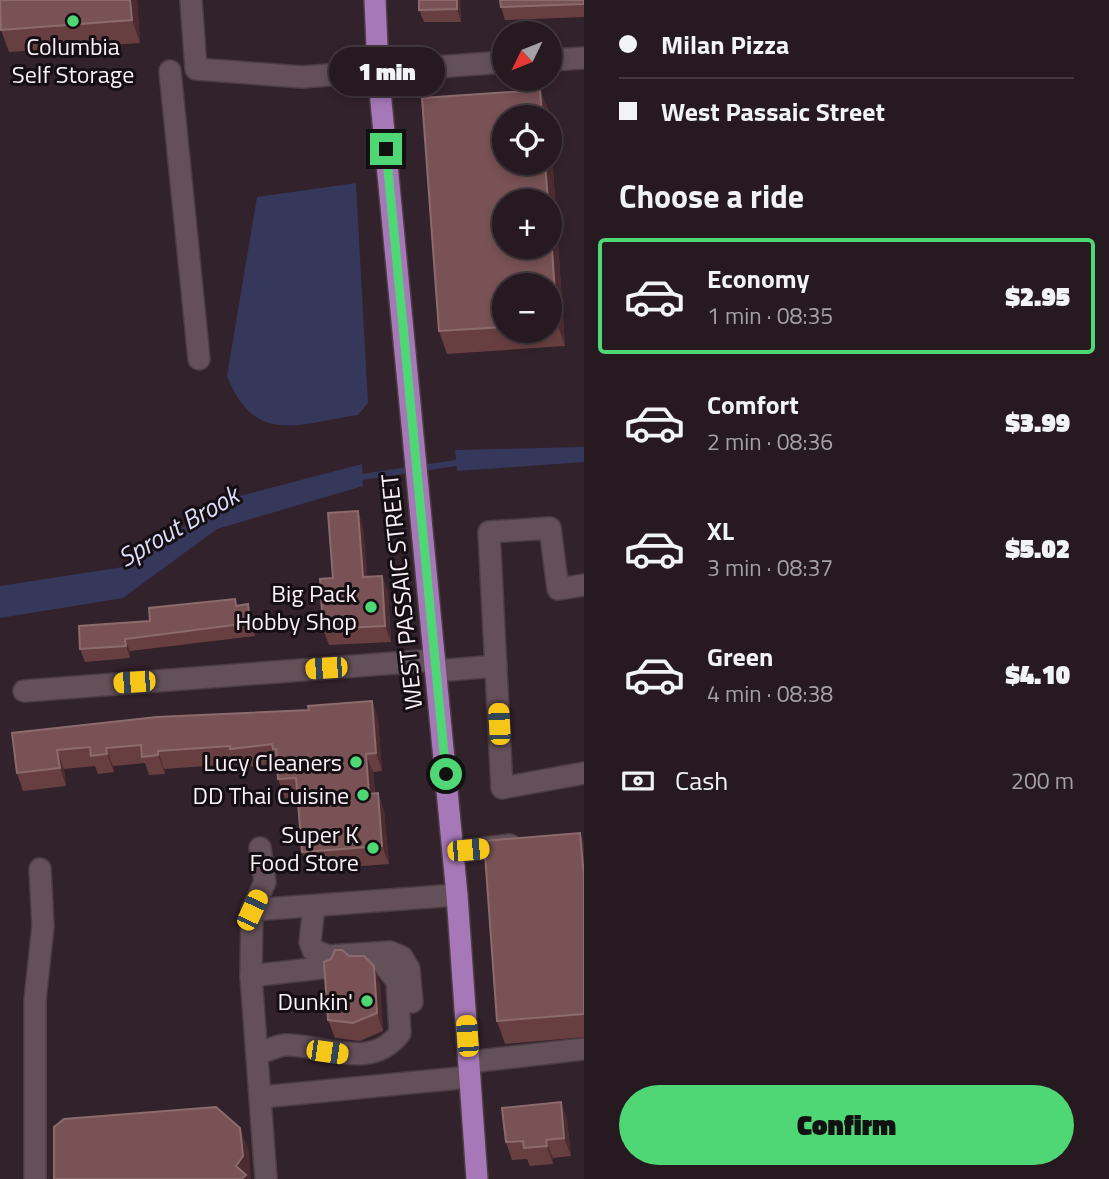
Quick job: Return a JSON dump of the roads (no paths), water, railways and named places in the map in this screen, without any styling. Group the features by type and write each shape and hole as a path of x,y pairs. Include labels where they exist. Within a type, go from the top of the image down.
{"main road":[{"name":"WEST PASSAIC STREET","path":"375,0 378,70 457,895 478,1177"}],"street":[{"path":"191,0 196,69 302,76 492,63"},
{"path":"562,59 584,58"},
{"path":"170,71 199,359"},
{"path":"584,584 558,589 550,528 489,532 502,788 584,773"},
{"path":"24,691 435,666 496,666"},
{"path":"453,852 526,842"},
{"path":"260,848 265,882 252,910 251,976 266,1179"},
{"path":"36,1179 34,1000 43,926 40,869"},
{"path":"252,910 457,895"},
{"path":"314,906 310,942 322,961"},
{"path":"251,976 322,961 328,956 390,952 402,957 409,968 412,1004 407,1026 393,1043 370,1053 343,1054 284,1045 258,1054"},
{"path":"359,962 380,960 394,976 400,1033"},
{"path":"262,1097 469,1069 584,1049"}],"water":[{"path":"356,183 368,403 358,415 316,423 280,425 265,421 251,413 238,398 227,376 257,197"},
{"path":"584,447 584,462 457,471 455,450"},
{"path":"362,464 363,486 217,529 123,598 0,618 0,586 123,567 224,500"}],"waterway":[{"name":"Sprout Brook","path":"355,478 456,463"}],"place":[{"name":"Columbia Self Storage","path":"73,21"},
{"name":"Big Pack Hobby Shop","path":"371,607"},
{"name":"Lucy Cleaners","path":"356,762"},
{"name":"DD Thai Cuisine","path":"363,795"},
{"name":"Super K Food Store","path":"373,848"},
{"name":"Dunkin'","path":"367,1001"}]}
